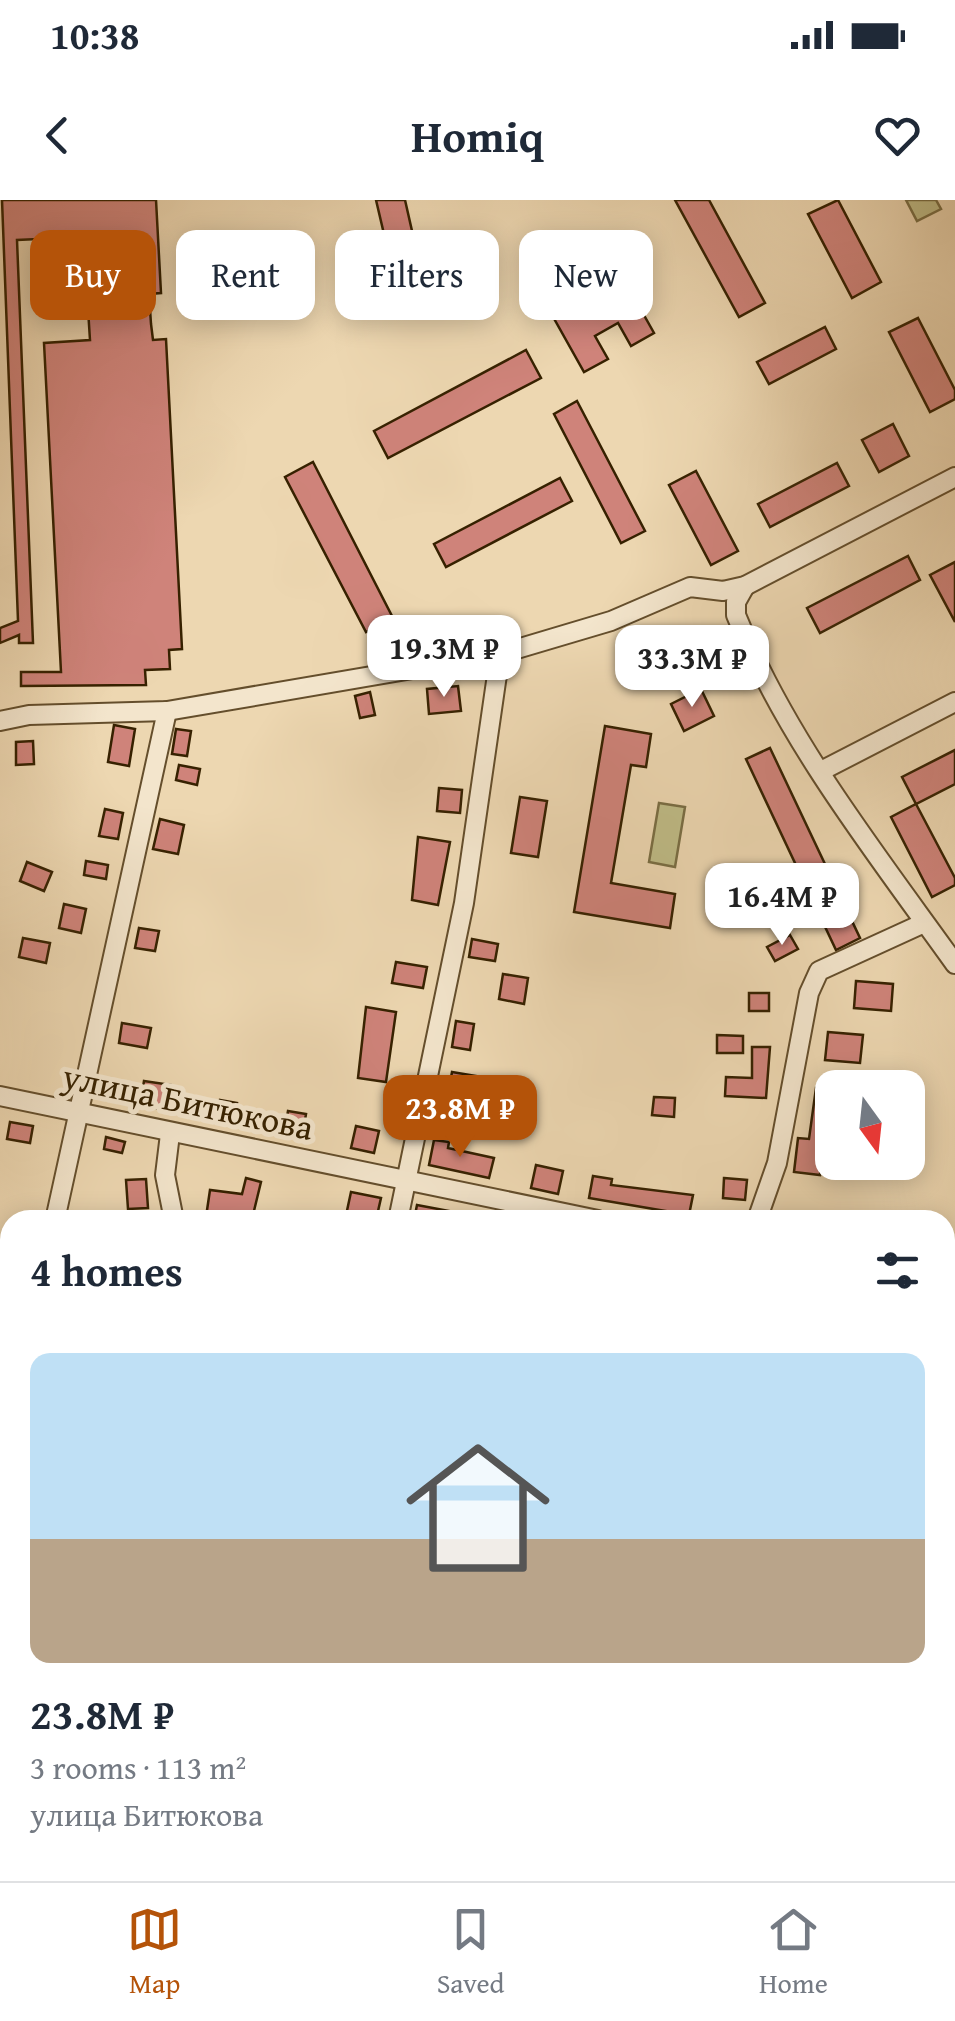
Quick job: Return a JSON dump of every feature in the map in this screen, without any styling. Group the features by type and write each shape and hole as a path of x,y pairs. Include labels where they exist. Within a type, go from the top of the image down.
{"street":[{"path":"0,721 29,716 167,711 500,654 611,621 690,587 723,591 745,586 955,477"},
{"path":"745,586 736,602 742,630 820,771 955,964"},
{"path":"400,1210 464,902 500,654"},
{"path":"820,771 955,702"},
{"path":"57,1210 167,711"},
{"path":"761,1210 777,1163 809,993 818,971 924,923"},
{"name":"улица Битюкова","path":"0,1096 550,1210"},
{"path":"170,1134 165,1175 172,1210"}],"shaded area":[{"path":"906,200 936,200 941,209 917,221"},
{"path":"659,803 685,807 675,867 649,862"}],"building":[{"path":"2,200 156,200 161,293 156,293 156,230 30,230 30,239 17,240 33,643 19,643 19,635 0,643 0,628 18,621"},
{"path":"376,200 405,200 412,230 383,230"},
{"path":"675,200 709,200 765,303 739,317"},
{"path":"838,200 881,282 852,298 808,214"},
{"path":"918,318 955,390 955,399 930,412 889,332"},
{"path":"89,320 151,320 153,340 166,339 182,649 169,650 170,669 145,670 146,685 21,686 21,672 61,672 44,343 90,340"},
{"path":"555,320 647,320 654,333 631,346 618,323 595,336 608,359 584,372"},
{"path":"825,327 836,349 769,384 757,362"},
{"path":"526,350 541,378 388,458 374,431"},
{"path":"577,401 645,531 621,543 554,414"},
{"path":"893,424 909,456 879,472 862,440"},
{"path":"313,462 393,618 366,632 285,477"},
{"path":"837,463 849,486 770,527 758,504"},
{"path":"696,471 738,551 711,565 669,485"},
{"path":"560,478 572,501 446,567 434,544"},
{"path":"908,556 920,580 820,633 807,608"},
{"path":"955,562 955,622 930,575"},
{"path":"458,686 461,711 429,714 427,689"},
{"path":"701,689 714,716 684,731 671,704"},
{"path":"370,692 375,715 360,718 355,696"},
{"path":"114,725 135,729 129,766 108,762"},
{"path":"605,726 651,734 646,767 631,765 611,883 675,894 670,928 574,912"},
{"path":"176,729 191,731 187,756 172,754"},
{"path":"33,741 34,764 16,765 16,742"},
{"path":"770,748 860,938 836,950 746,759"},
{"path":"955,750 955,784 916,804 902,777"},
{"path":"179,765 200,769 197,785 176,780"},
{"path":"439,788 462,790 460,813 437,811"},
{"path":"520,797 547,801 538,857 511,853"},
{"path":"916,804 955,878 955,885 932,897 891,817"},
{"path":"105,809 123,813 118,839 99,836"},
{"path":"160,819 184,825 178,854 153,849"},
{"path":"418,837 450,842 438,905 412,900"},
{"path":"86,861 108,865 106,879 84,875"},
{"path":"27,862 52,872 44,891 20,881"},
{"path":"64,904 86,909 81,933 59,928"},
{"path":"139,928 159,931 155,951 135,948"},
{"path":"790,935 798,949 775,961 767,947"},
{"path":"23,938 50,943 46,963 19,957"},
{"path":"472,939 498,944 495,961 469,957"},
{"path":"396,962 427,967 423,988 392,983"},
{"path":"503,974 528,978 524,1004 499,999"},
{"path":"856,981 893,984 891,1011 854,1008"},
{"path":"749,993 769,993 769,1011 749,1011"},
{"path":"366,1007 396,1012 386,1082 358,1078"},
{"path":"456,1021 474,1024 470,1050 452,1047"},
{"path":"122,1023 151,1028 147,1048 119,1043"},
{"path":"828,1032 863,1035 860,1063 825,1060"},
{"path":"717,1035 743,1036 743,1053 717,1053"},
{"path":"752,1047 770,1047 766,1098 725,1096 726,1077 752,1078"},
{"path":"452,1072 476,1076 470,1109 446,1105"},
{"path":"144,1081 171,1085 166,1110 140,1106"},
{"path":"815,1095 815,1174 794,1172 798,1138 809,1139"},
{"path":"654,1097 675,1098 674,1117 652,1115"},
{"path":"220,1100 237,1103 234,1125 217,1122"},
{"path":"288,1111 306,1114 302,1137 284,1134"},
{"path":"10,1122 33,1126 30,1143 7,1139"},
{"path":"356,1126 379,1131 374,1153 351,1148"},
{"path":"106,1137 125,1142 122,1153 104,1149"},
{"path":"434,1140 449,1142 448,1148 494,1158 489,1178 429,1165"},
{"path":"536,1165 563,1171 558,1194 531,1188"},
{"path":"593,1176 612,1179 611,1185 693,1195 690,1210 660,1210 589,1198"},
{"path":"246,1178 261,1182 254,1210 207,1210 210,1190 242,1194"},
{"path":"724,1178 747,1180 745,1200 723,1198"},
{"path":"146,1179 148,1208 128,1209 126,1180"},
{"path":"351,1192 381,1198 378,1210 347,1210"},
{"path":"417,1205 444,1210 416,1210"}]}
